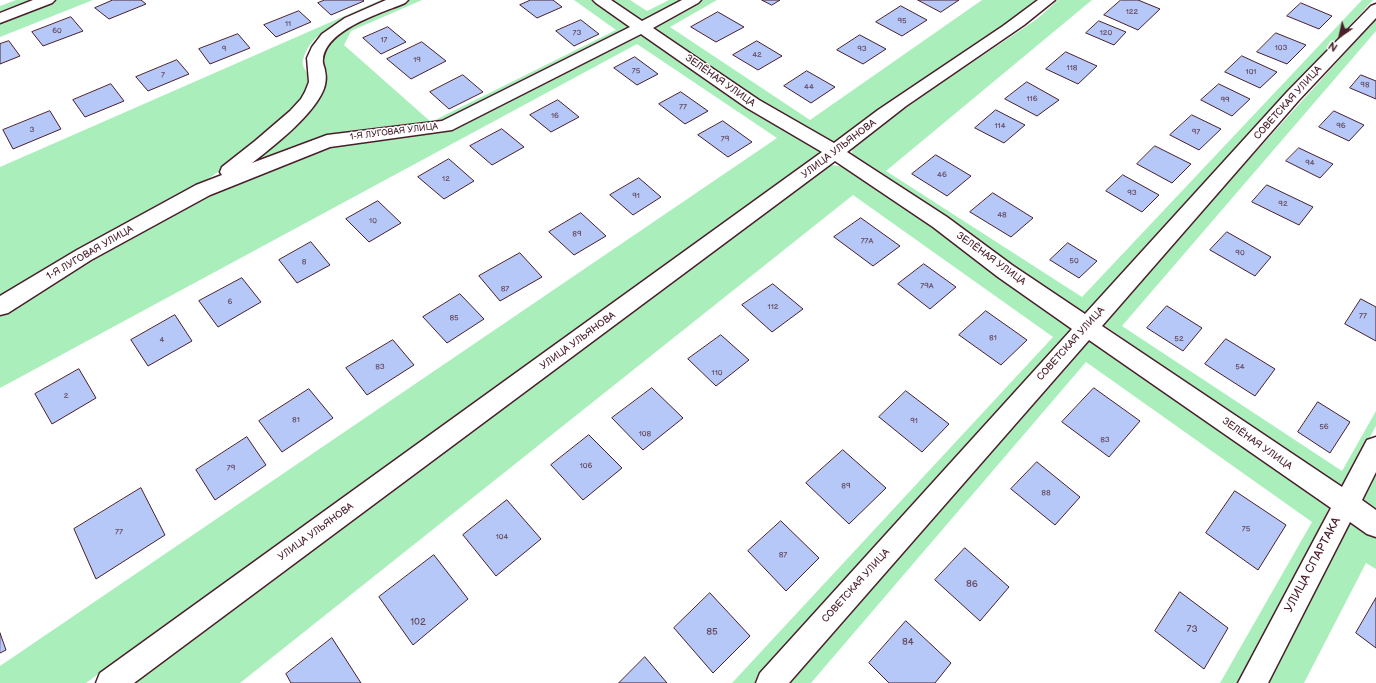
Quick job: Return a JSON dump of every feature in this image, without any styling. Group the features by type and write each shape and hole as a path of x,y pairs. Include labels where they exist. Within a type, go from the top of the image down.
{"street":[{"path":"0,18 47,0"},
{"name":"1-Я ЛУГОВАЯ УЛИЦА","path":"0,307 84,255 203,190 248,158 299,112 309,100 316,88 318,78 314,61 316,53 331,32 357,18 400,0"},
{"name":"ЗЕЛЁНАЯ УЛИЦА","path":"601,0 643,27 752,104 835,152 940,222 1005,271 1376,525"},
{"name":"1-Я ЛУГОВАЯ УЛИЦА","path":"203,190 327,141 446,126 643,27 693,0"},
{"name":"УЛИЦА УЛЬЯНОВА","path":"110,683 835,152 855,135 1029,15 1047,0"},
{"name":"СОВЕТСКАЯ УЛИЦА","path":"770,683 1293,96 1376,9"},
{"name":"УЛИЦА СПАРТАКА","path":"1252,683 1376,448"}],"green space":[{"path":"16,0 37,0 0,14 0,6"},
{"path":"56,0 93,0 0,37 0,22"},
{"path":"381,0 389,0 338,22 326,29 316,38 308,48 303,60 308,81 297,104 267,134 244,153 195,187 0,300 0,167"},
{"path":"408,0 422,0 351,31 344,45 431,122 616,30 574,0 592,0 634,28 443,123 328,137 237,173 260,155 325,69 323,56 324,48 343,30"},
{"path":"609,0 630,0 647,11 669,0 686,0 644,23"},
{"path":"700,0 717,0 670,27 810,120 982,0 1036,0 1023,12 935,71 833,143 760,102 651,27"},
{"path":"1058,0 1092,0 886,171 1082,297 1362,0 1373,0 1085,316 860,162 852,153 853,145 1037,19"},
{"path":"1376,19 1376,31 1122,326 1342,471 1376,411 1376,426 1341,490 1101,323"},
{"path":"640,32 819,150 818,154 86,683 0,683 0,666 777,138 637,44 0,388 0,315 106,250 223,186 327,144 446,129"},
{"path":"831,165 847,167 1076,327 755,683 732,683 1053,337 853,195 240,683 130,683"},
{"path":"1092,337 1330,505 1320,529 1237,683 1220,683 1312,522 1086,362 811,683 786,683"},
{"path":"1376,471 1376,515 1358,503"},
{"path":"1352,518 1376,534 1376,569 1366,563 1304,683 1266,683"}],"building":[{"path":"113,0 141,0 146,4 109,19 95,8"},
{"path":"325,0 364,1 331,15 318,3"},
{"path":"531,0 553,0 562,7 537,18 520,5"},
{"path":"762,0 780,0 772,5"},
{"path":"918,0 959,0 941,12"},
{"path":"1121,0 1138,0 1160,9 1138,30 1104,15"},
{"path":"1301,3 1332,16 1319,29 1287,16"},
{"path":"901,6 927,20 902,36 876,22"},
{"path":"299,11 311,22 276,37 264,25"},
{"path":"718,12 744,27 716,42 691,27"},
{"path":"71,17 83,31 43,46 32,32"},
{"path":"581,20 599,34 574,46 556,31"},
{"path":"1099,21 1126,32 1114,45 1086,33"},
{"path":"388,27 406,42 381,54 363,38"},
{"path":"1276,33 1306,45 1287,64 1257,52"},
{"path":"238,34 250,48 210,64 199,49"},
{"path":"860,35 886,49 863,64 837,50"},
{"path":"9,41 20,56 0,64 0,44"},
{"path":"757,41 782,56 758,70 733,55"},
{"path":"422,42 446,61 411,79 387,59"},
{"path":"1066,52 1097,66 1078,84 1046,69"},
{"path":"1242,56 1277,72 1260,88 1225,72"},
{"path":"635,57 658,74 637,85 614,68"},
{"path":"177,60 189,74 148,91 136,77"},
{"path":"807,71 835,87 811,103 784,86"},
{"path":"463,75 483,92 449,109 430,92"},
{"path":"1361,75 1376,81 1376,99 1350,88"},
{"path":"1027,82 1059,100 1037,116 1005,99"},
{"path":"111,84 124,101 85,117 73,100"},
{"path":"1219,84 1250,99 1232,116 1201,100"},
{"path":"681,92 708,111 685,124 659,104"},
{"path":"558,100 579,117 551,132 530,115"},
{"path":"996,110 1025,125 1004,143 975,128"},
{"path":"50,111 61,129 13,149 3,130"},
{"path":"1334,111 1364,125 1349,141 1319,127"},
{"path":"1192,115 1221,129 1199,150 1170,135"},
{"path":"723,121 752,142 728,157 698,135"},
{"path":"502,129 524,147 492,165 470,146"},
{"path":"1155,146 1191,164 1172,183 1137,164"},
{"path":"1299,148 1333,164 1320,178 1286,161"},
{"path":"936,155 971,176 947,196 912,174"},
{"path":"449,159 474,181 444,199 418,177"},
{"path":"1123,175 1159,195 1142,212 1106,191"},
{"path":"639,178 661,197 633,215 610,195"},
{"path":"1267,185 1313,207 1299,225 1252,202"},
{"path":"993,193 1033,218 1011,237 970,212"},
{"path":"378,201 401,223 369,242 346,219"},
{"path":"581,213 606,236 574,255 549,232"},
{"path":"861,218 900,246 873,266 834,237"},
{"path":"1227,232 1271,257 1255,276 1210,250"},
{"path":"311,242 330,265 297,283 279,260"},
{"path":"1068,243 1097,261 1079,278 1050,260"},
{"path":"520,253 542,277 500,301 479,276"},
{"path":"924,264 956,287 930,309 898,284"},
{"path":"242,278 261,302 218,327 199,301"},
{"path":"773,284 803,309 772,332 742,305"},
{"path":"460,294 484,319 447,343 423,317"},
{"path":"1361,299 1376,307 1376,341 1345,324"},
{"path":"1167,306 1202,328 1183,351 1147,328"},
{"path":"986,311 1027,340 1001,365 959,335"},
{"path":"175,315 192,341 148,366 131,340"},
{"path":"721,335 749,360 716,386 688,359"},
{"path":"1226,339 1275,369 1255,396 1205,364"},
{"path":"393,340 414,365 367,395 346,368"},
{"path":"79,369 96,398 52,424 35,394"},
{"path":"652,388 683,418 643,450 612,418"},
{"path":"1094,388 1140,421 1109,457 1062,422"},
{"path":"309,389 333,418 282,452 259,421"},
{"path":"906,391 949,424 922,452 879,417"},
{"path":"1318,402 1350,422 1330,453 1298,432"},
{"path":"589,435 622,468 583,500 551,465"},
{"path":"247,437 266,465 215,500 196,470"},
{"path":"843,450 886,488 849,524 806,483"},
{"path":"1037,462 1080,497 1055,525 1011,489"},
{"path":"141,488 165,535 96,579 74,529"},
{"path":"1235,491 1286,525 1258,570 1206,533"},
{"path":"507,500 541,539 496,576 463,535"},
{"path":"781,521 819,558 786,591 748,551"},
{"path":"965,548 1009,587 980,621 935,580"},
{"path":"434,555 468,599 413,645 379,597"},
{"path":"1180,592 1228,628 1204,669 1155,631"},
{"path":"710,593 750,636 713,673 674,628"},
{"path":"1376,598 1376,648 1356,633"},
{"path":"906,621 951,663 935,683 889,683 869,663"},
{"path":"0,633 6,650 0,653"},
{"path":"332,638 361,683 291,683 286,674"},
{"path":"645,657 667,683 619,683"}]}
